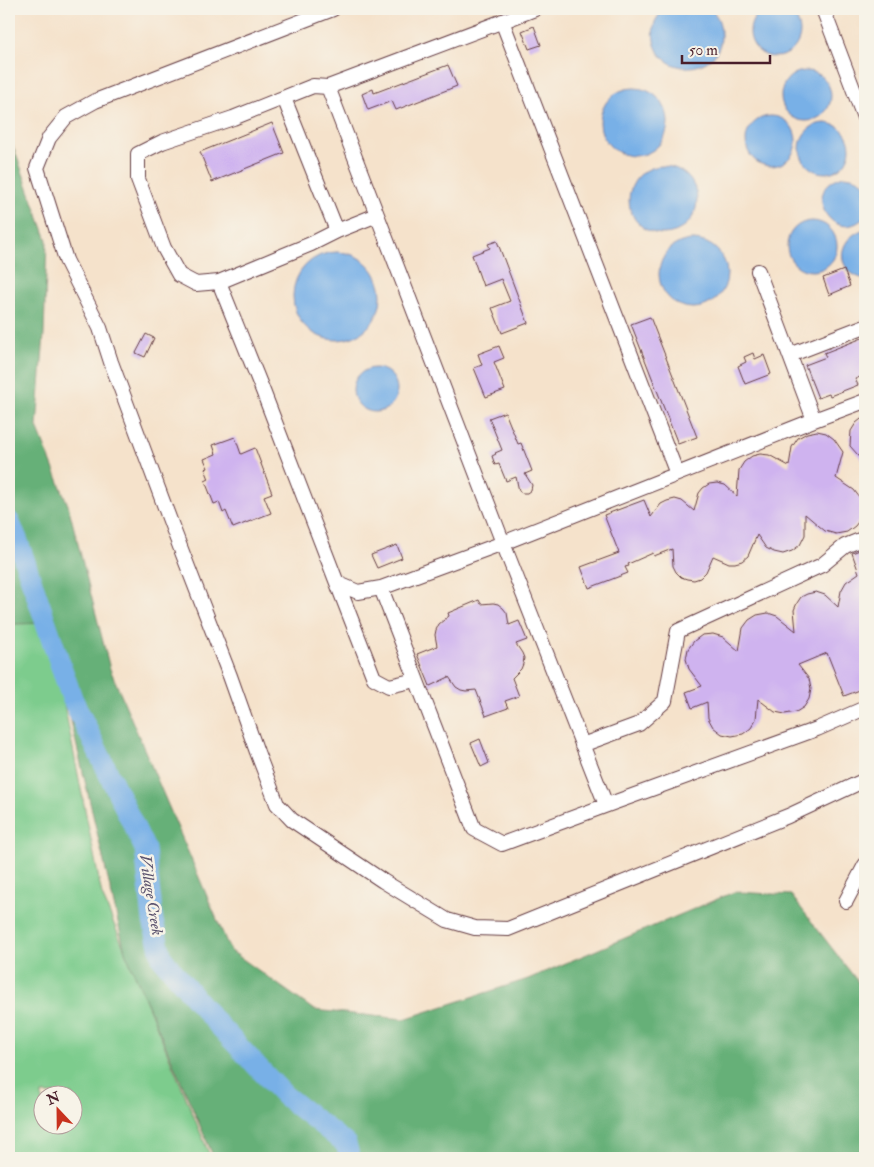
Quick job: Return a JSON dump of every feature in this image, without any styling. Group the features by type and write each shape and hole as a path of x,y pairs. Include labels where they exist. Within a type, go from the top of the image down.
{"lane":[{"path":"333,9 95,101 66,117 49,138 37,168 66,260 100,328 110,362 277,804 292,820 447,920 475,928 508,928 788,816 865,780"},
{"path":"377,215 220,282 196,284 179,275 164,248 138,179 138,154 162,142 233,118 313,86 328,87 535,9"},
{"path":"823,9 865,120"},
{"path":"502,22 677,474"},
{"path":"328,87 503,544 606,805"},
{"path":"284,98 337,232"},
{"path":"758,271 814,420"},
{"path":"220,282 374,678 389,686 416,680"},
{"path":"790,355 865,326"},
{"path":"337,583 358,592 381,588 503,544 865,401"},
{"path":"582,745 639,724 665,701 678,631 822,565 845,546 865,538"},
{"path":"381,588 474,829 502,844 816,729 865,708"},
{"path":"846,901 865,865"}],"green space":[{"path":"9,135 47,240 44,334 37,427 68,505 110,669 230,950 314,1010 404,1019 528,979 734,892 791,895 865,991 865,1158 214,1158 125,952 48,623 9,624"},
{"path":"48,623 102,895 211,1158 9,1158 9,624"}],"water":[{"path":"775,7 793,14 800,32 793,50 775,57 757,50 750,32 757,14"},
{"path":"664,9 710,9 716,15 721,28 721,36 718,48 712,58 702,64 691,67 679,66 668,62 659,54 654,41 654,24"},
{"path":"806,71 816,73 824,78 829,86 831,96 829,106 824,114 816,119 806,121 796,119 788,114 783,106 781,96 783,86 788,78 796,73"},
{"path":"634,88 647,90 658,98 666,109 668,122 666,135 658,146 647,154 634,156 621,154 610,146 602,135 600,122 602,109 610,98 621,90"},
{"path":"771,116 781,118 789,123 794,131 796,141 794,151 789,159 781,164 771,166 761,164 753,159 748,151 746,141 748,131 753,123 761,118"},
{"path":"825,123 835,125 843,130 848,138 850,148 848,158 843,166 835,171 825,173 815,171 807,166 802,158 800,148 802,138 807,130 815,125"},
{"path":"663,166 676,168 687,176 695,187 697,200 695,213 687,224 676,232 663,234 650,232 639,224 631,213 629,200 631,187 639,176 650,168"},
{"path":"844,176 855,178 865,184 865,217 853,225 842,225 832,221 825,213 822,202 823,192 830,182"},
{"path":"812,221 822,223 830,228 835,236 837,246 835,256 830,264 822,269 812,271 802,269 794,264 789,256 787,246 789,236 794,228 802,223"},
{"path":"865,229 865,279 848,270 842,255 848,240 855,233"},
{"path":"693,240 706,242 717,250 725,261 727,274 725,287 717,298 706,306 693,308 680,306 669,298 661,287 659,274 661,261 669,250 680,242"},
{"path":"328,252 346,252 362,259 374,271 381,287 381,305 374,321 362,333 346,340 328,340 312,333 300,321 293,305 293,287 300,271 312,259"},
{"path":"9,271 13,295 14,347 9,383"},
{"path":"371,368 379,368 391,374 397,390 391,406 379,412 371,412 359,406 353,394 353,386 359,374"}],"building":[{"path":"534,26 541,45 529,49 522,31"},
{"path":"448,65 457,86 396,110 392,101 368,110 362,94 373,89 374,93"},
{"path":"272,123 284,153 212,182 200,152"},
{"path":"497,241 528,323 502,333 492,308 510,301 501,279 483,286 472,255 490,248 488,244"},
{"path":"844,270 850,286 829,295 823,278"},
{"path":"650,317 697,437 678,444 631,324"},
{"path":"146,334 154,338 145,357 136,353"},
{"path":"865,337 865,375 855,379 858,385 830,396 829,394 818,398 805,365 826,357 824,353"},
{"path":"499,346 504,358 494,362 505,390 486,397 474,368 482,365 478,354"},
{"path":"753,353 755,359 764,355 771,374 745,384 738,366 746,362 744,357"},
{"path":"505,412 518,444 521,443 532,471 525,474 532,485 531,490 527,493 519,491 516,477 506,481 499,464 495,465 492,456 502,450 489,418"},
{"path":"865,416 865,463 850,446 851,431 856,423"},
{"path":"817,431 826,433 834,439 843,452 836,478 854,490 860,498 861,518 847,532 836,534 825,531 805,514 805,535 800,545 792,551 783,554 774,552 766,548 757,535 748,556 742,561 729,563 713,556 706,572 700,578 694,580 681,577 676,572 673,566 672,549 654,556 653,553 628,564 629,566 625,567 628,573 589,588 581,567 619,553 604,515 644,500 651,517 661,504 675,499 682,501 694,511 699,493 709,484 725,485 737,496 739,470 744,462 752,456 760,454 769,455 789,466 792,447 798,438 807,433"},
{"path":"235,437 241,454 255,448 272,493 264,496 271,513 233,528 226,511 223,513 219,502 214,504 205,481 209,479 205,469 208,468 204,459 216,454 213,445"},
{"path":"397,545 402,558 377,568 371,555"},
{"path":"865,548 865,688 844,696 827,653 798,665 809,679 811,689 809,699 804,707 796,712 785,714 775,712 758,699 756,719 751,728 743,734 732,736 722,734 713,727 708,718 707,702 692,708 686,692 702,686 689,669 686,659 688,649 694,641 702,635 713,634 723,637 739,651 743,628 749,620 757,615 768,613 777,616 796,631 794,610 801,597 816,592 825,595 838,607 841,591 846,582 859,573 852,553"},
{"path":"479,600 481,604 493,603 503,608 507,613 509,625 519,621 527,640 516,644 524,658 521,669 512,678 519,696 505,701 508,708 486,716 476,690 461,690 456,687 449,677 430,686 417,654 437,646 436,630 439,624 449,616 448,613"},
{"path":"480,739 489,763 481,767 471,743"}],"waterway":[{"name":"Village Creek","path":"9,521 17,539 72,698 145,849 153,921 162,958 210,1016 284,1095 346,1144 350,1158"}]}
